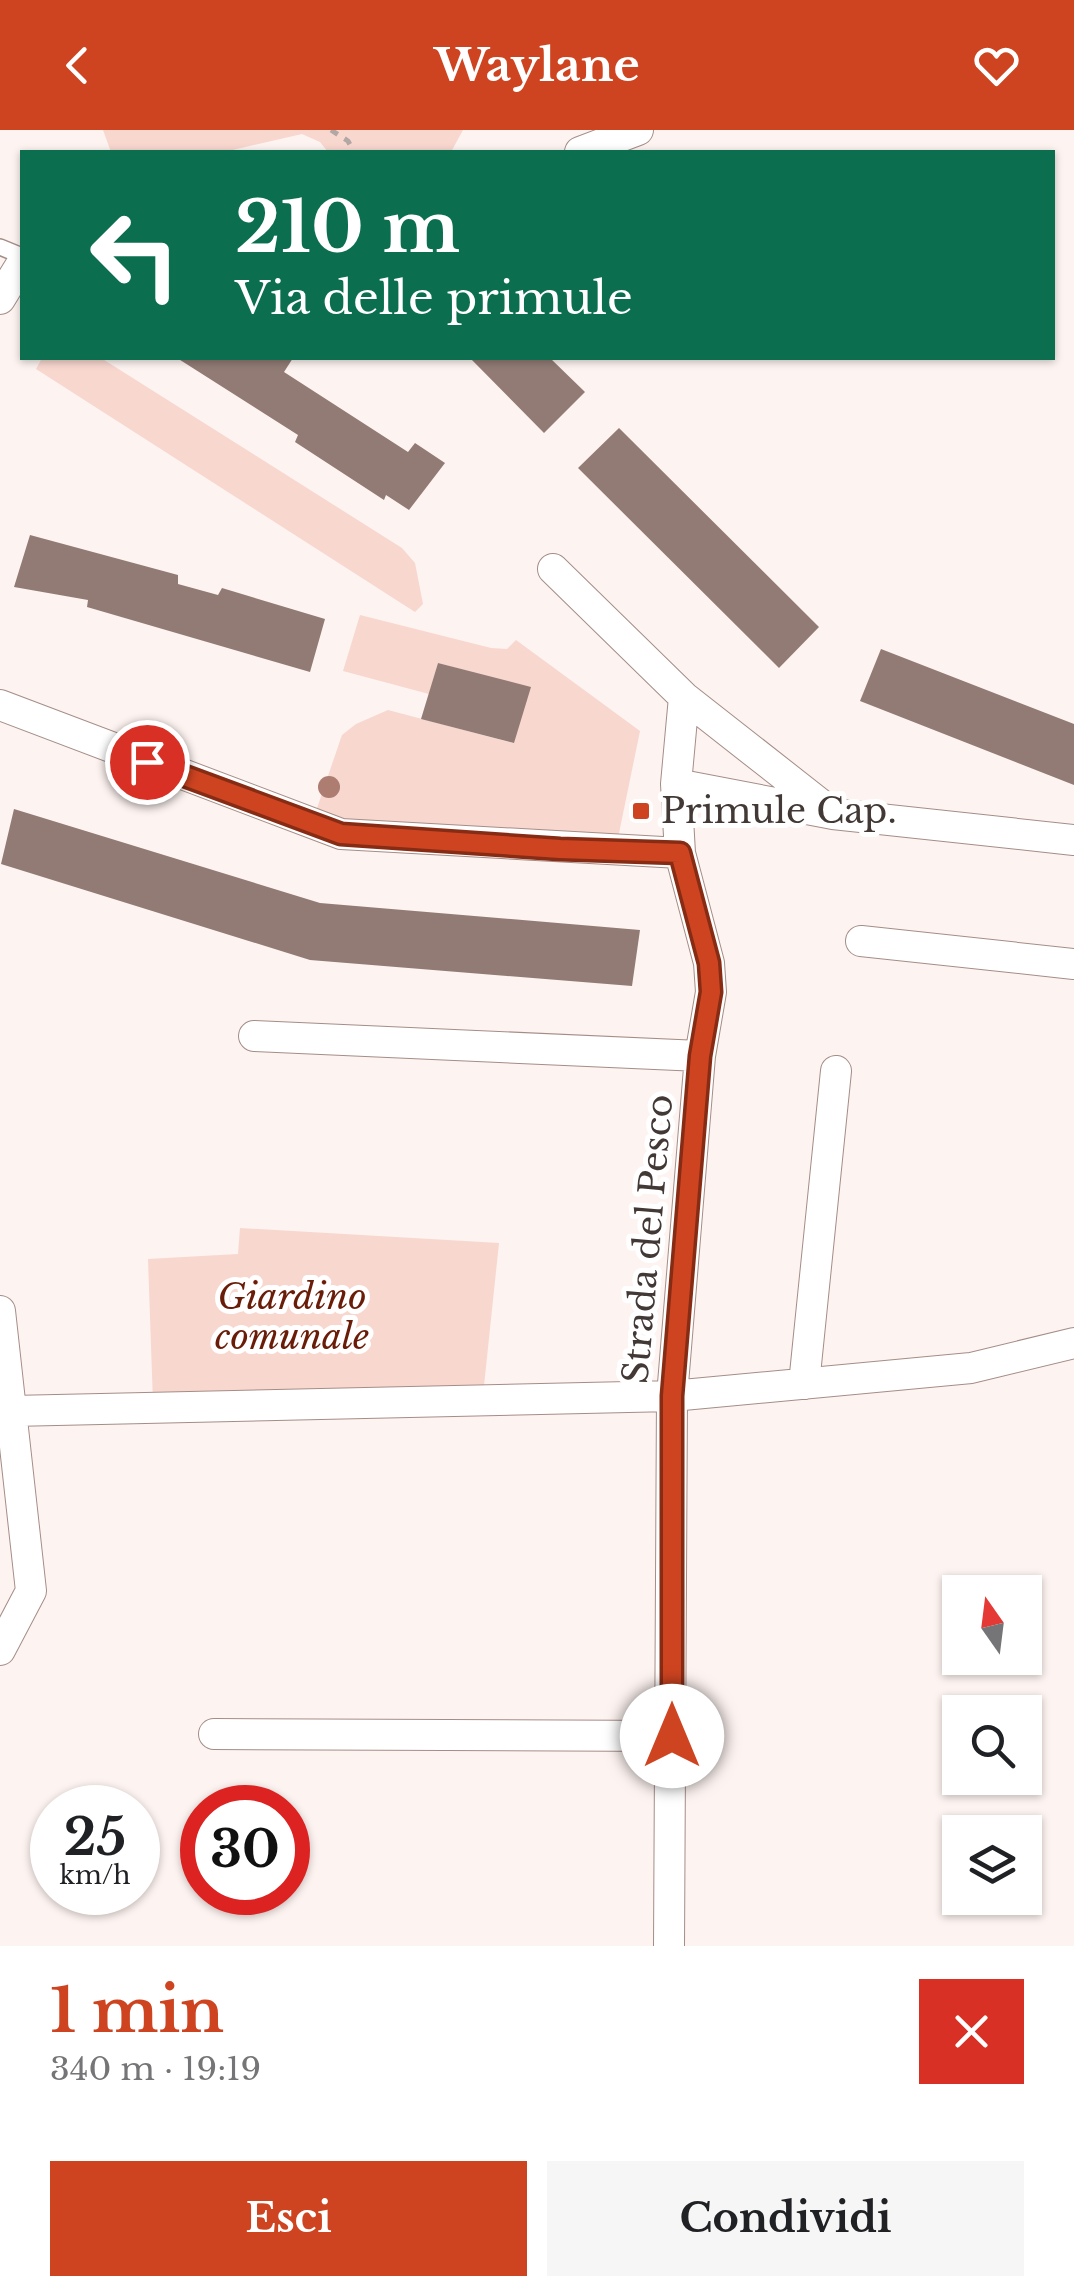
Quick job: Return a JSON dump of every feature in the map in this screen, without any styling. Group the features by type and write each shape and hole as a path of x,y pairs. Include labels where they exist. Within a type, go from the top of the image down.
{"street":[{"path":"585,150 638,130"},
{"path":"0,299 20,263"},
{"path":"553,568 684,697 833,814"},
{"name":"Strada del Pesco","path":"669,1946 672,1396 700,1056 711,992 709,963 680,853 676,784 684,697"},
{"path":"0,705 341,834 680,853"},
{"path":"676,784 833,814 1074,840"},
{"path":"861,941 1074,964"},
{"path":"254,1036 700,1056"},
{"path":"804,1384 836,1070"},
{"path":"0,1311 31,1591 0,1650"},
{"path":"12,1412 672,1396 971,1368 1074,1343"},
{"path":"214,1734 672,1736"}],"path":[{"path":"331,130 348,141 353,150"}],"green space":[{"path":"103,130 463,130 452,150 326,150 320,142 302,134 233,150 110,150"},
{"path":"41,360 104,360 402,548 415,563 423,604 415,612 36,369"},
{"path":"360,615 491,648 507,649 516,640 640,731 617,843 314,817 342,735 356,724 388,710 513,743 530,688 438,663 429,694 343,671"},
{"name":"Giardino comunale","path":"240,1228 499,1243 483,1395 153,1403 148,1259 238,1254"}],"building":[{"path":"180,360 292,360 284,372 408,452 415,443 445,463 409,510 386,495 384,500 295,442 298,435"},
{"path":"472,360 552,360 585,392 544,433"},
{"path":"619,428 819,627 779,668 578,468"},
{"path":"30,535 178,575 178,584 218,595 222,588 325,619 310,672 87,607 88,600 14,587"},
{"path":"881,649 1074,724 1074,785 860,701"},
{"path":"438,663 531,687 514,743 421,719"},
{"path":"14,809 320,903 640,930 632,986 310,960 1,864"}],"place":[{"name":"Primule Cap.","path":"641,811"}],"route":[{"path":"147,762 341,834 680,853 709,963 711,992 700,1056 672,1396 672,1736"}]}
